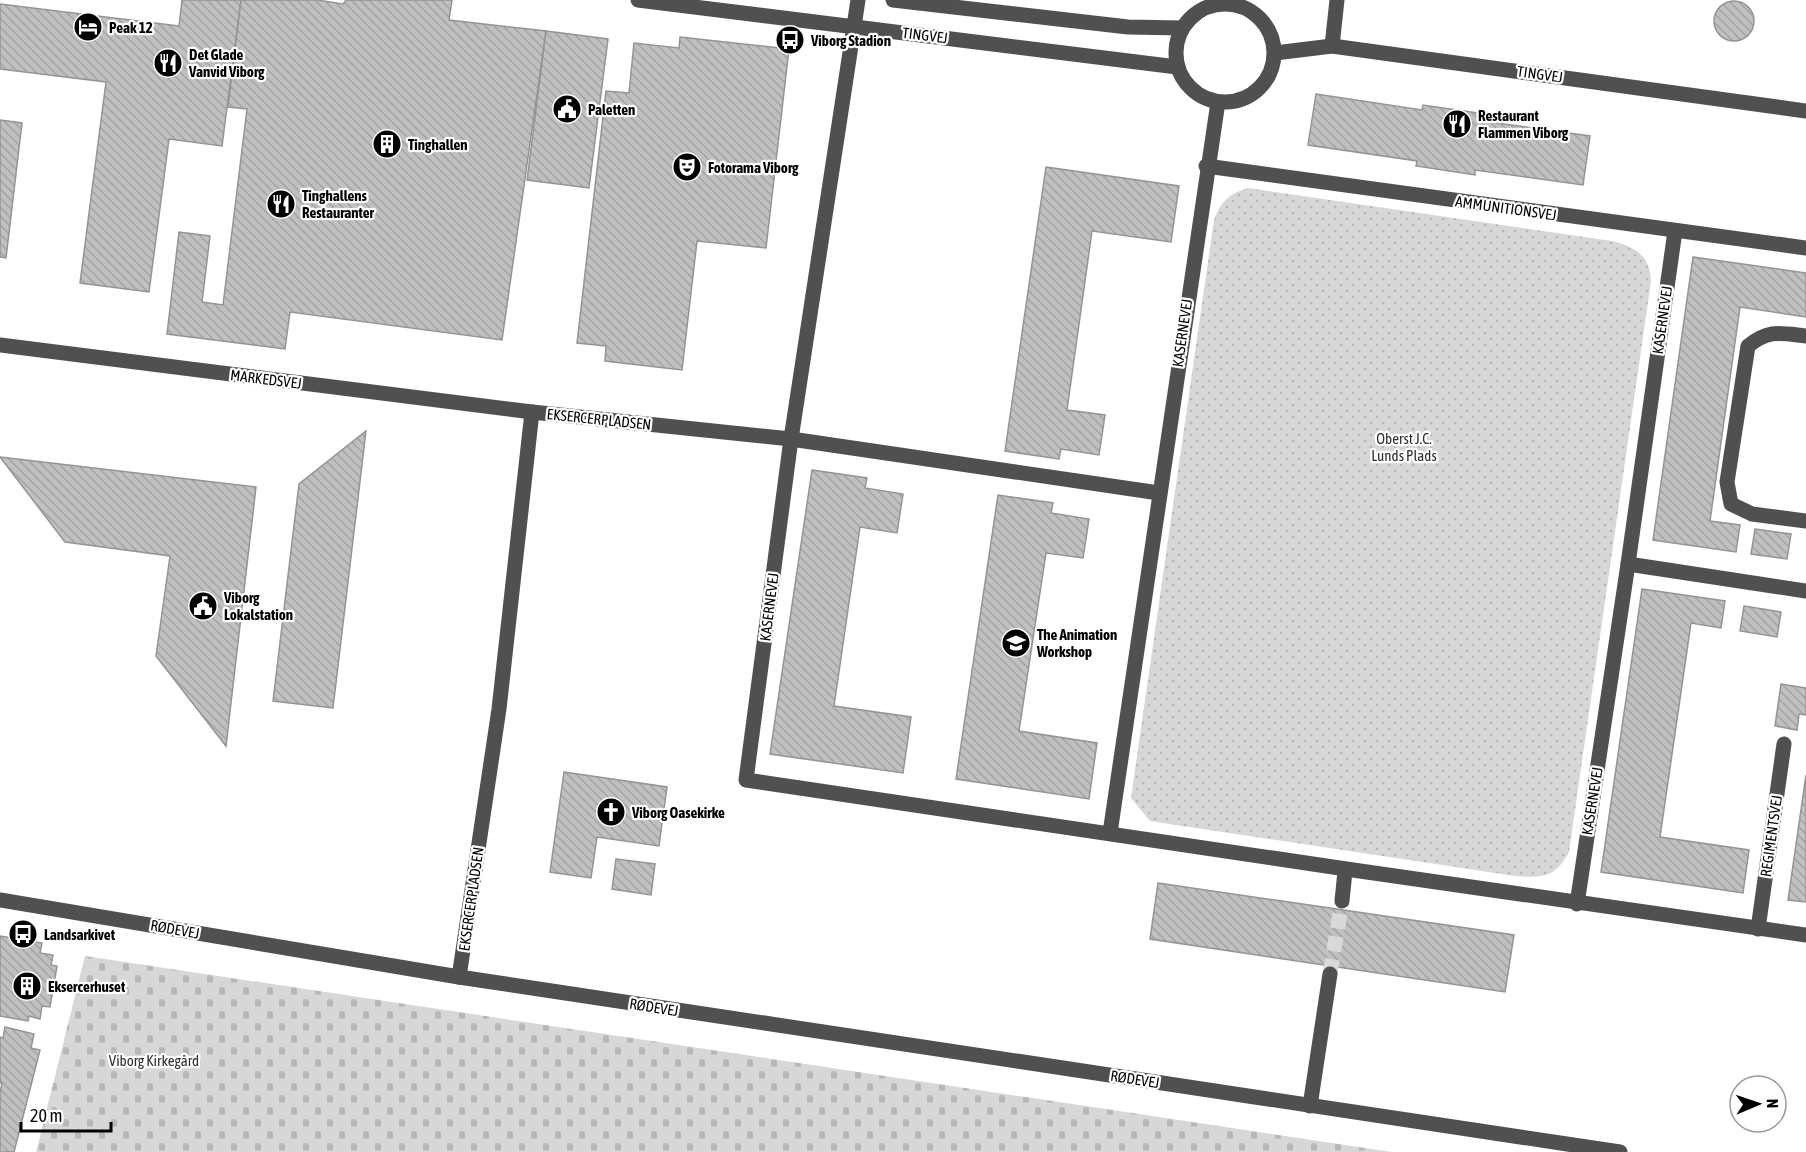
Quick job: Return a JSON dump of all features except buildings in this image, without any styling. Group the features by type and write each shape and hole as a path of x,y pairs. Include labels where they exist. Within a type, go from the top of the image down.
{"street":[{"name":"TINGVEJ","path":"638,0 1178,67"},
{"path":"858,0 791,439 1159,493"},
{"name":"TINGVEJ","path":"893,0 1128,27 1182,28"},
{"path":"1332,46 1337,0"},
{"path":"1227,3 1242,6 1255,13 1266,24 1273,38 1275,53 1272,70 1263,85 1250,96 1234,102 1218,102 1204,98 1192,90 1178,67 1177,40 1182,28 1196,13 1214,4 1227,3"},
{"name":"TINGVEJ","path":"1275,53 1332,46 1806,111"},
{"name":"KASERNEVEJ","path":"1110,832 1206,166 1218,102"},
{"name":"AMMUNITIONSVEJ","path":"1206,166 1806,248"},
{"name":"KASERNEVEJ","path":"791,439 746,780 1110,832 1345,871 1577,904 1675,231"},
{"path":"1806,336 1777,332 1761,335 1748,346 1727,482 1731,504 1752,514 1806,521"},
{"name":"MARKEDSVEJ","path":"0,345 532,412"},
{"name":"EKSERCERPLADSEN","path":"459,977 499,709 532,412 791,439"},
{"path":"1628,564 1806,591"},
{"name":"REGIMENTSVEJ","path":"1758,929 1784,744"},
{"path":"1342,901 1345,871"},
{"name":"RØDEVEJ","path":"0,900 459,977 1620,1152"},
{"path":"1577,904 1806,935"},
{"path":"1310,1106 1330,974"}],"green space":[{"name":"Oberst J.C. Lunds Plads","path":"1248,188 1612,241 1635,250 1648,265 1651,281 1569,852 1553,872 1533,877 1515,876 1150,821 1131,798 1214,220 1226,199"},
{"name":"Viborg Kirkegård","path":"85,956 1392,1152 36,1152"}],"tunnel":[{"path":"1330,974 1342,901"}],"place":[{"name":"Peak 12","path":"88,27"},
{"name":"Viborg Stadion","path":"790,40"},
{"name":"Det Glade Vanvid Viborg","path":"168,63"},
{"name":"Paletten","path":"567,109"},
{"name":"Restaurant Flammen Viborg","path":"1457,124"},
{"name":"Tinghallen","path":"387,144"},
{"name":"Fotorama Viborg","path":"687,167"},
{"name":"Tinghallens Restauranter","path":"281,204"},
{"name":"Viborg Lokalstation","path":"203,606"},
{"name":"The Animation Workshop","path":"1016,643"},
{"name":"Viborg Oasekirke","path":"611,812"},
{"name":"Landsarkivet","path":"23,934"},
{"name":"Eksercerhuset","path":"27,986"}]}
